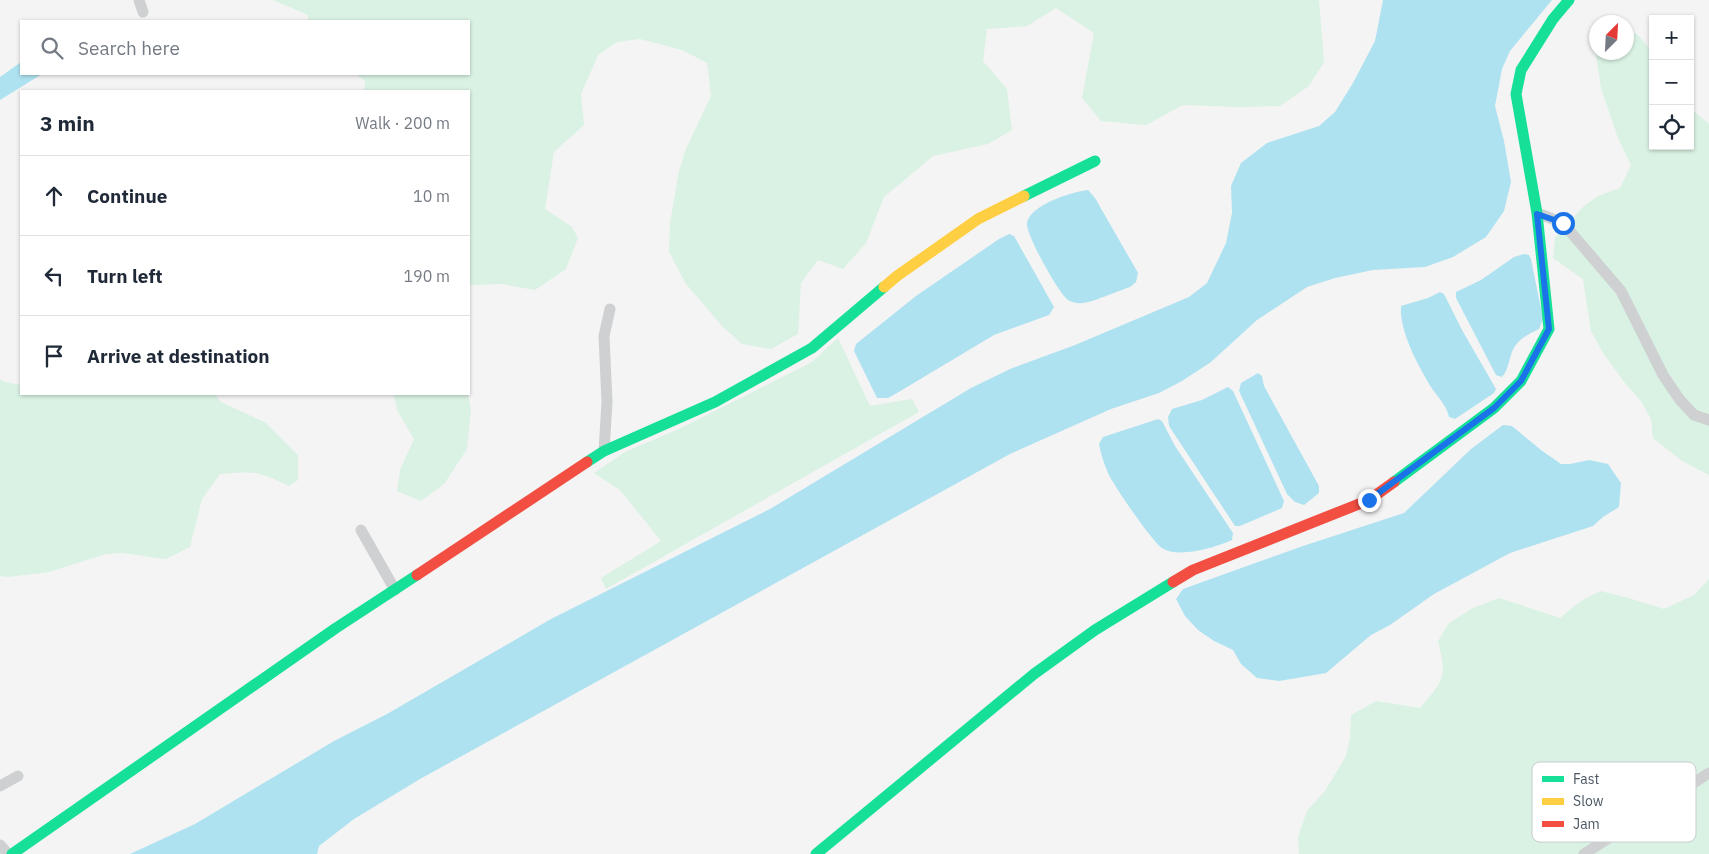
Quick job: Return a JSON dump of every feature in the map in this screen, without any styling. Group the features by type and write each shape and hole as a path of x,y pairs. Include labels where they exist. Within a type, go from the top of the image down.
{"street":[{"path":"139,0 143,12"},
{"path":"816,854 1034,674 1095,630 1193,570 1369,500 1494,408 1521,381 1549,329 1537,214 1516,94 1521,70 1553,19 1569,0"},
{"path":"12,854 319,639 604,451 715,402 812,348 897,276 978,219 1095,161"},
{"path":"1537,214 1563,223 1621,292 1663,375 1680,400 1694,414 1709,420"},
{"path":"604,451 607,402 604,336 610,309"},
{"path":"362,530 395,590"},
{"path":"1696,781 1709,773"},
{"path":"0,786 18,776"},
{"path":"1584,854 1603,842"},
{"path":"0,844 8,854"}],"green space":[{"path":"273,0 1319,0 1324,62 1309,86 1280,106 1183,105 1146,125 1101,121 1082,98 1094,33 1056,8 1027,26 987,29 983,61 1007,89 1012,130 988,144 933,156 884,197 866,243 843,269 818,260 801,283 798,334 771,349 742,344 723,327 686,284 669,252 670,223 679,171 685,151 711,96 707,63 682,50 640,39 617,42 598,55 581,94 584,125 554,152 545,209 572,227 578,238 566,269 535,290 501,284 470,285 470,90 364,90 365,81 357,75 470,75 470,20 308,20 308,15"},
{"path":"1634,33 1637,34 1649,48 1649,150 1694,150 1694,111 1709,124 1709,475 1682,461 1653,438 1651,419 1641,401 1603,353 1591,331 1583,279 1553,258 1555,238 1583,207 1598,196 1620,188 1631,165 1618,138 1601,88 1597,60 1634,60"},
{"path":"838,338 870,406 912,399 919,412 606,589 601,578 661,541 620,490 594,473 625,452 681,428 812,362"},
{"path":"0,379 20,385 20,395 216,395 221,402 266,423 298,455 298,480 289,486 256,473 220,474 202,499 190,547 166,559 122,553 106,554 49,572 8,577 0,576"},
{"path":"394,395 468,395 471,410 467,449 444,484 421,501 397,491 400,470 414,439 397,410"},
{"path":"1709,579 1709,854 1299,854 1298,837 1307,811 1325,791 1346,756 1350,738 1351,715 1376,701 1420,708 1439,684 1443,671 1438,641 1449,623 1473,608 1499,598 1560,618 1581,601 1600,591 1664,609 1694,595"}],"water":[{"path":"1383,0 1552,0 1510,51 1502,69 1495,106 1504,141 1511,182 1504,211 1486,237 1453,257 1425,267 1373,270 1335,278 1307,287 1257,320 1211,362 1182,381 1159,393 1111,409 1010,454 420,779 354,819 319,846 317,854 130,854 195,824 334,741 387,714 551,619 770,509 971,388 1010,369 1075,345 1189,297 1207,283 1226,243 1232,213 1231,186 1241,163 1267,143 1319,126 1335,112 1375,41"},
{"path":"20,63 20,75 40,75 0,100 0,77"},
{"path":"1088,190 1095,198 1138,273 1136,282 1130,287 1093,301 1079,303 1068,300 1058,287 1043,263 1031,238 1027,223 1035,211 1052,200"},
{"path":"1009,234 1014,236 1054,307 1049,315 994,335 888,398 877,398 854,351 856,344 916,296"},
{"path":"1524,254 1529,255 1531,259 1543,319 1539,329 1525,336 1515,346 1507,369 1502,377 1496,375 1456,298 1456,292 1481,280 1514,257"},
{"path":"1440,292 1444,294 1496,389 1494,393 1455,419 1449,417 1444,405 1421,369 1410,348 1401,316 1401,306 1428,298"},
{"path":"1258,373 1262,376 1264,386 1319,486 1319,493 1304,505 1295,502 1287,494 1239,391 1241,383"},
{"path":"1228,387 1233,391 1284,501 1282,508 1240,526 1235,526 1169,426 1168,417 1172,409 1202,400"},
{"path":"1158,419 1162,421 1175,446 1233,533 1232,540 1197,551 1178,552 1162,548 1142,524 1112,480 1104,463 1099,444 1103,437"},
{"path":"1503,425 1512,426 1561,464 1589,460 1608,464 1621,483 1619,507 1593,526 1510,553 1434,594 1390,625 1371,635 1326,673 1279,681 1257,678 1241,664 1233,650 1214,641 1198,630 1185,616 1176,599 1183,589 1303,546 1404,513 1471,449"}],"traffic: fast":[{"path":"1394,482 1494,408 1521,381 1549,329 1537,213 1516,94 1521,70 1553,19 1569,0"},
{"path":"1024,196 1095,161"},
{"path":"587,462 604,451 715,402 812,348 884,287"},
{"path":"12,854 336,628 417,575"},
{"path":"816,854 1034,674 1095,630 1173,582"}],"traffic: slow":[{"path":"884,287 978,219 1024,196"}],"traffic: jam":[{"path":"417,575 587,462"},
{"path":"1173,582 1193,570 1369,500 1394,482"}],"route":[{"path":"1369,500 1494,408 1521,381 1549,329 1537,214 1563,223"}]}
